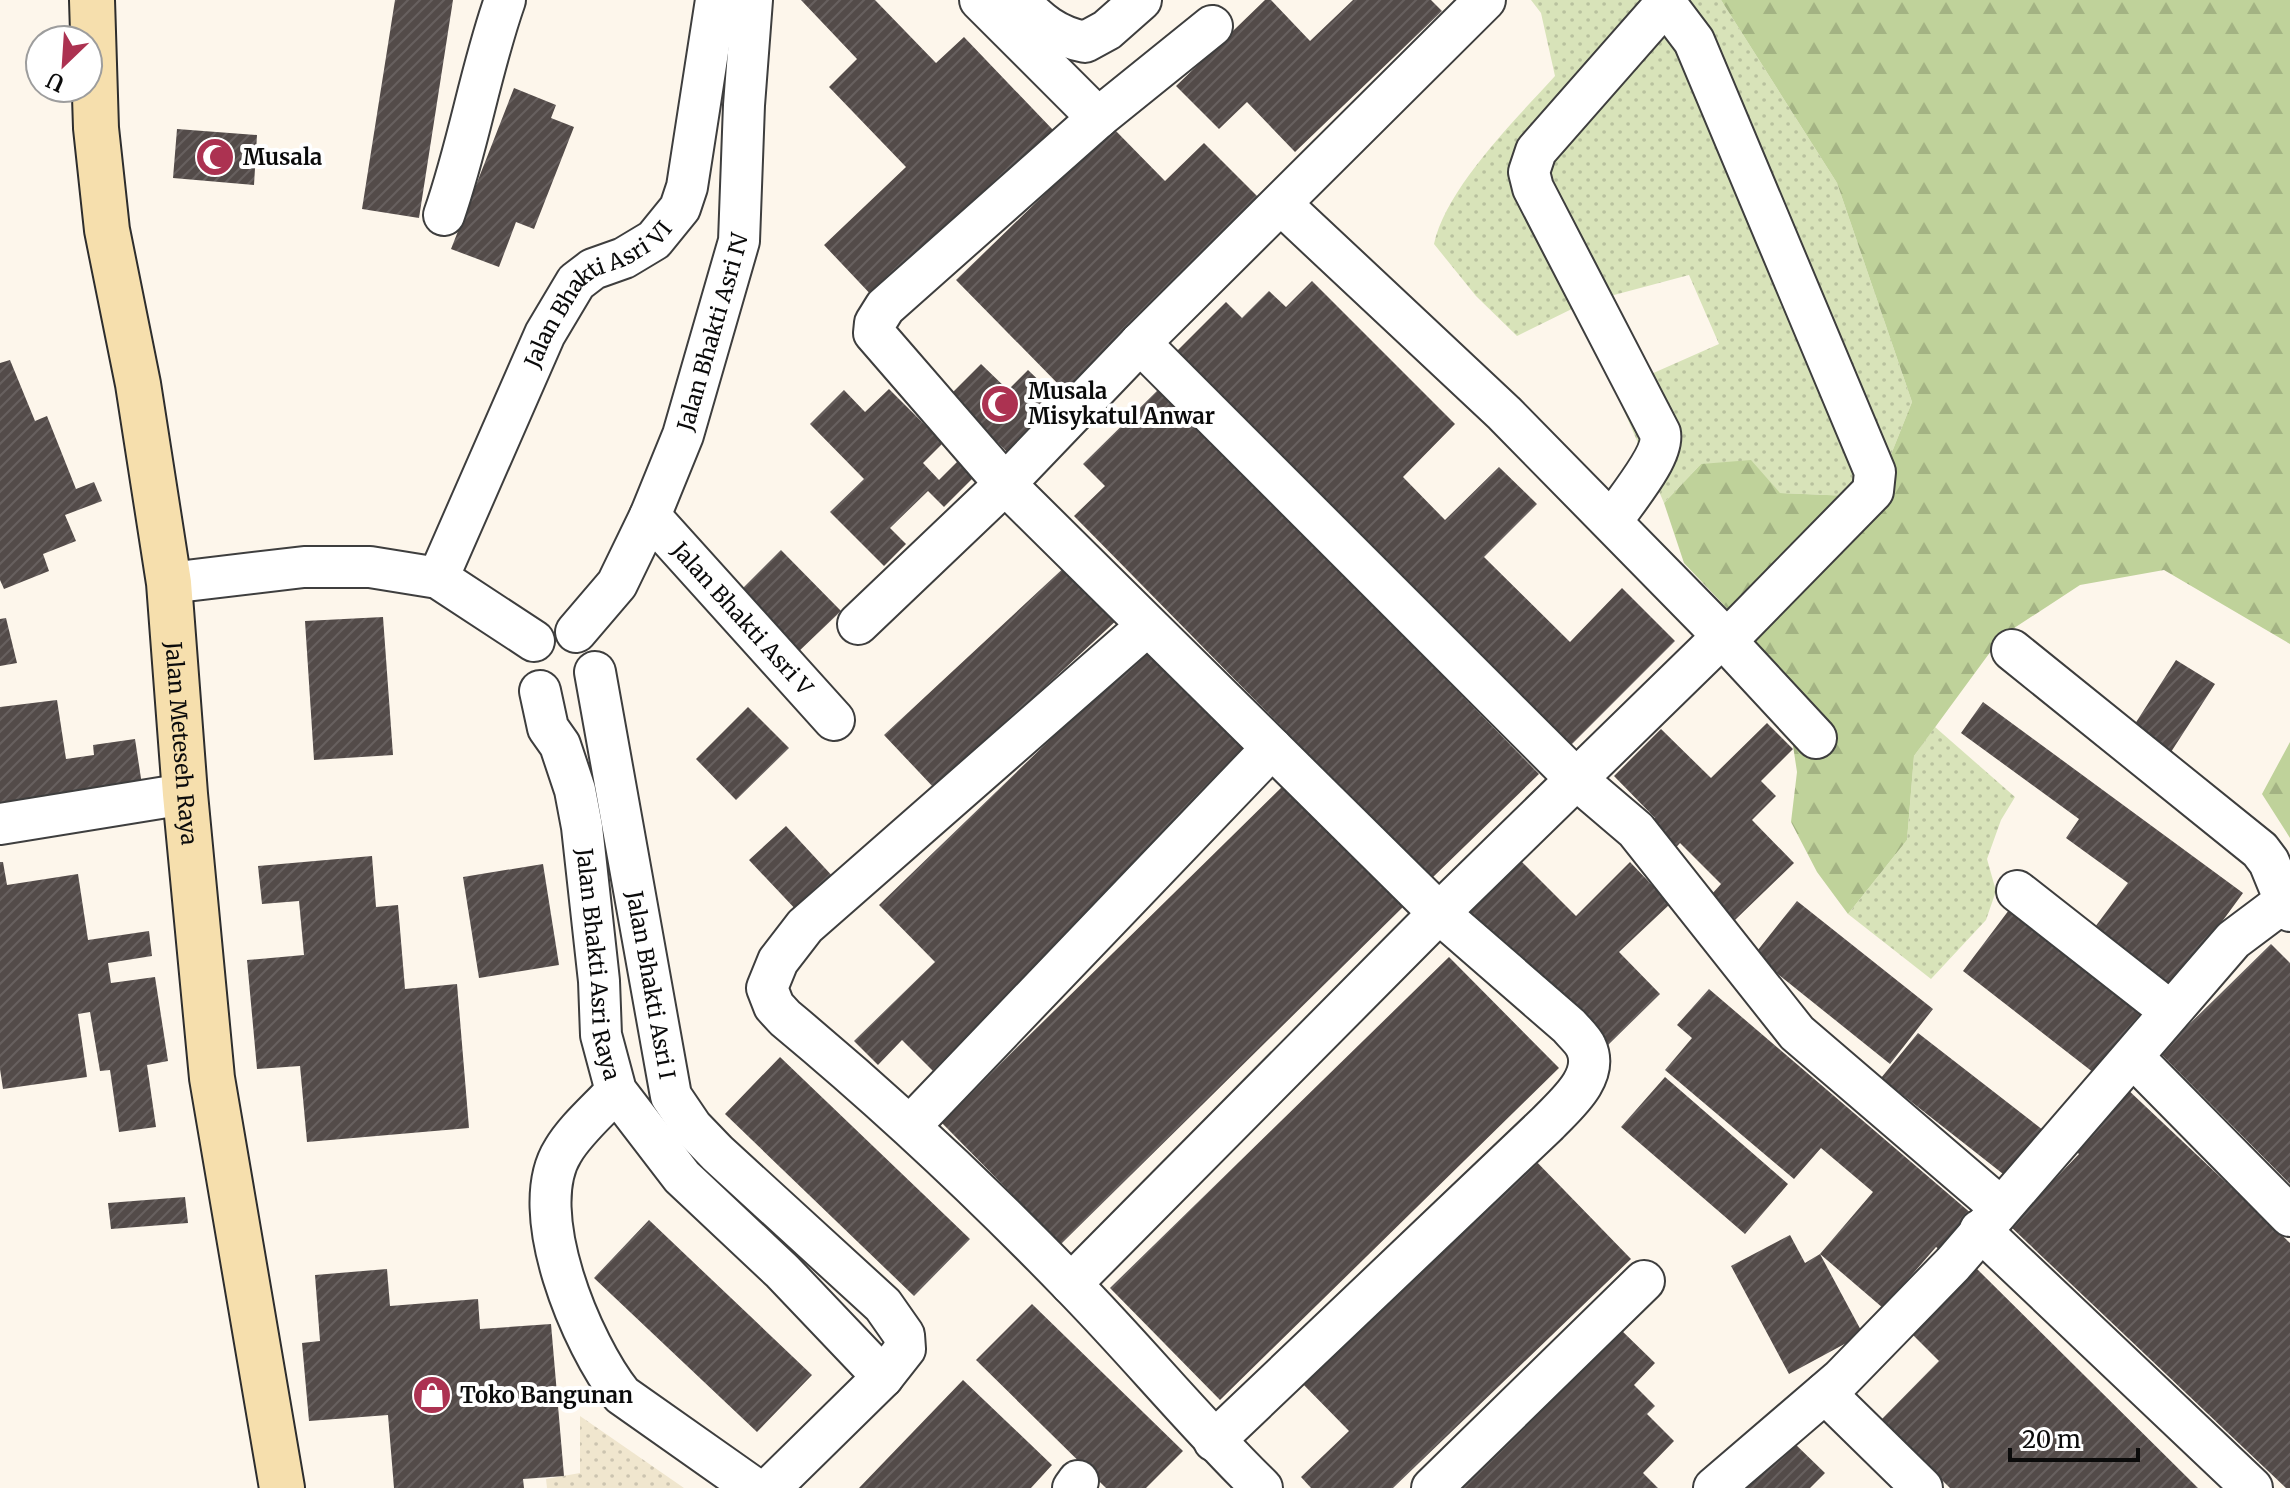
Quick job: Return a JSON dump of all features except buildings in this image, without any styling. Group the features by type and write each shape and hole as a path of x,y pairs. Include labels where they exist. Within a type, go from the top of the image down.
{"main road":[{"name":"Jalan Meteseh Raya","path":"92,0 96,128 107,230 138,384 169,583 212,1078 282,1488"}],"street":[{"path":"444,215 456,180 485,56 505,0"},
{"name":"Jalan Bhakti Asri VI","path":"438,578 545,334 576,282 593,269 624,258 654,240 680,208 687,187 716,0"},
{"name":"Jalan Bhakti Asri IV","path":"576,632 617,584 650,516 683,435 739,241 752,0"},
{"path":"980,0 1098,118"},
{"path":"1018,0 1043,25 1063,38 1085,42 1107,30 1141,0"},
{"path":"858,624 1005,484 1140,343 1485,0"},
{"path":"1071,1284 1575,778 1725,638 1873,491 1876,481 1694,41 1664,2 1536,151 1529,172 1533,188 1662,441 1657,455 1612,521"},
{"path":"1212,26 1098,118 885,307 875,323 876,339 1005,484 1147,626 1439,913 1569,1026 1587,1047 1589,1068 1579,1091 1547,1124 1214,1441"},
{"path":"1281,204 1504,413 1725,638 1816,738"},
{"path":"1140,343 1575,778 1636,830 1797,1033 1990,1218 2252,1488"},
{"name":"Jalan Bhakti Asri V","path":"650,516 834,720"},
{"path":"169,583 304,567 370,567 438,578 534,641"},
{"path":"1147,626 805,926 778,961 767,988 774,1006 910,1126 1071,1284 1214,1441 1262,1488"},
{"path":"554,629 576,632 588,642 595,656 595,672 583,691 561,698 540,691 529,677 527,658 534,641 554,629"},
{"path":"1714,1488 1825,1393 1953,1264 2246,927 2287,906 2269,862 2260,850 2012,650"},
{"name":"Jalan Bhakti Asri I","path":"595,672 671,1096 692,1127 717,1153 883,1305 904,1335 894,1363"},
{"name":"Jalan Bhakti Asri Raya","path":"540,691 548,728 560,745 579,815 599,981 601,1035 616,1091 682,1177 782,1271 894,1363"},
{"path":"910,1126 1272,748"},
{"path":"0,824 185,794"},
{"path":"2017,891 2170,1011"},
{"path":"2133,1057 2290,1216"},
{"path":"616,1091 562,1151 549,1191 551,1233 571,1298 605,1374 622,1395 754,1488"},
{"path":"1432,1488 1644,1281"},
{"path":"770,1488 894,1363"},
{"path":"1825,1393 1922,1488"}],"shaded area":[{"path":"580,1416 684,1488 547,1488 546,1479 580,1473"}],"green space":[{"path":"1531,0 1721,0 1837,183 1912,402 1874,497 1780,493 1701,464 1664,503 1615,390 1719,344 1689,275 1584,303 1517,336 1476,296 1434,244 1452,200 1467,178 1555,76 1541,13"},
{"path":"1721,0 2290,0 2290,644 2164,570 2080,585 2002,636 1914,756 1907,840 1848,914 1817,872 1791,822 1797,772 1786,699 1737,619 1684,563 1664,503 1701,464 1751,460 1780,493 1874,497 1912,402 1837,183"},
{"path":"1935,727 2015,797 2001,820 1987,859 1996,891 1986,920 1931,979 1848,914 1907,840 1914,756"},
{"path":"2290,742 2290,838 2262,794"}],"place":[{"name":"Musala","path":"215,157"},
{"name":"Musala Misykatul Anwar","path":"1000,404"},
{"name":"Toko Bangunan","path":"432,1395"}]}
